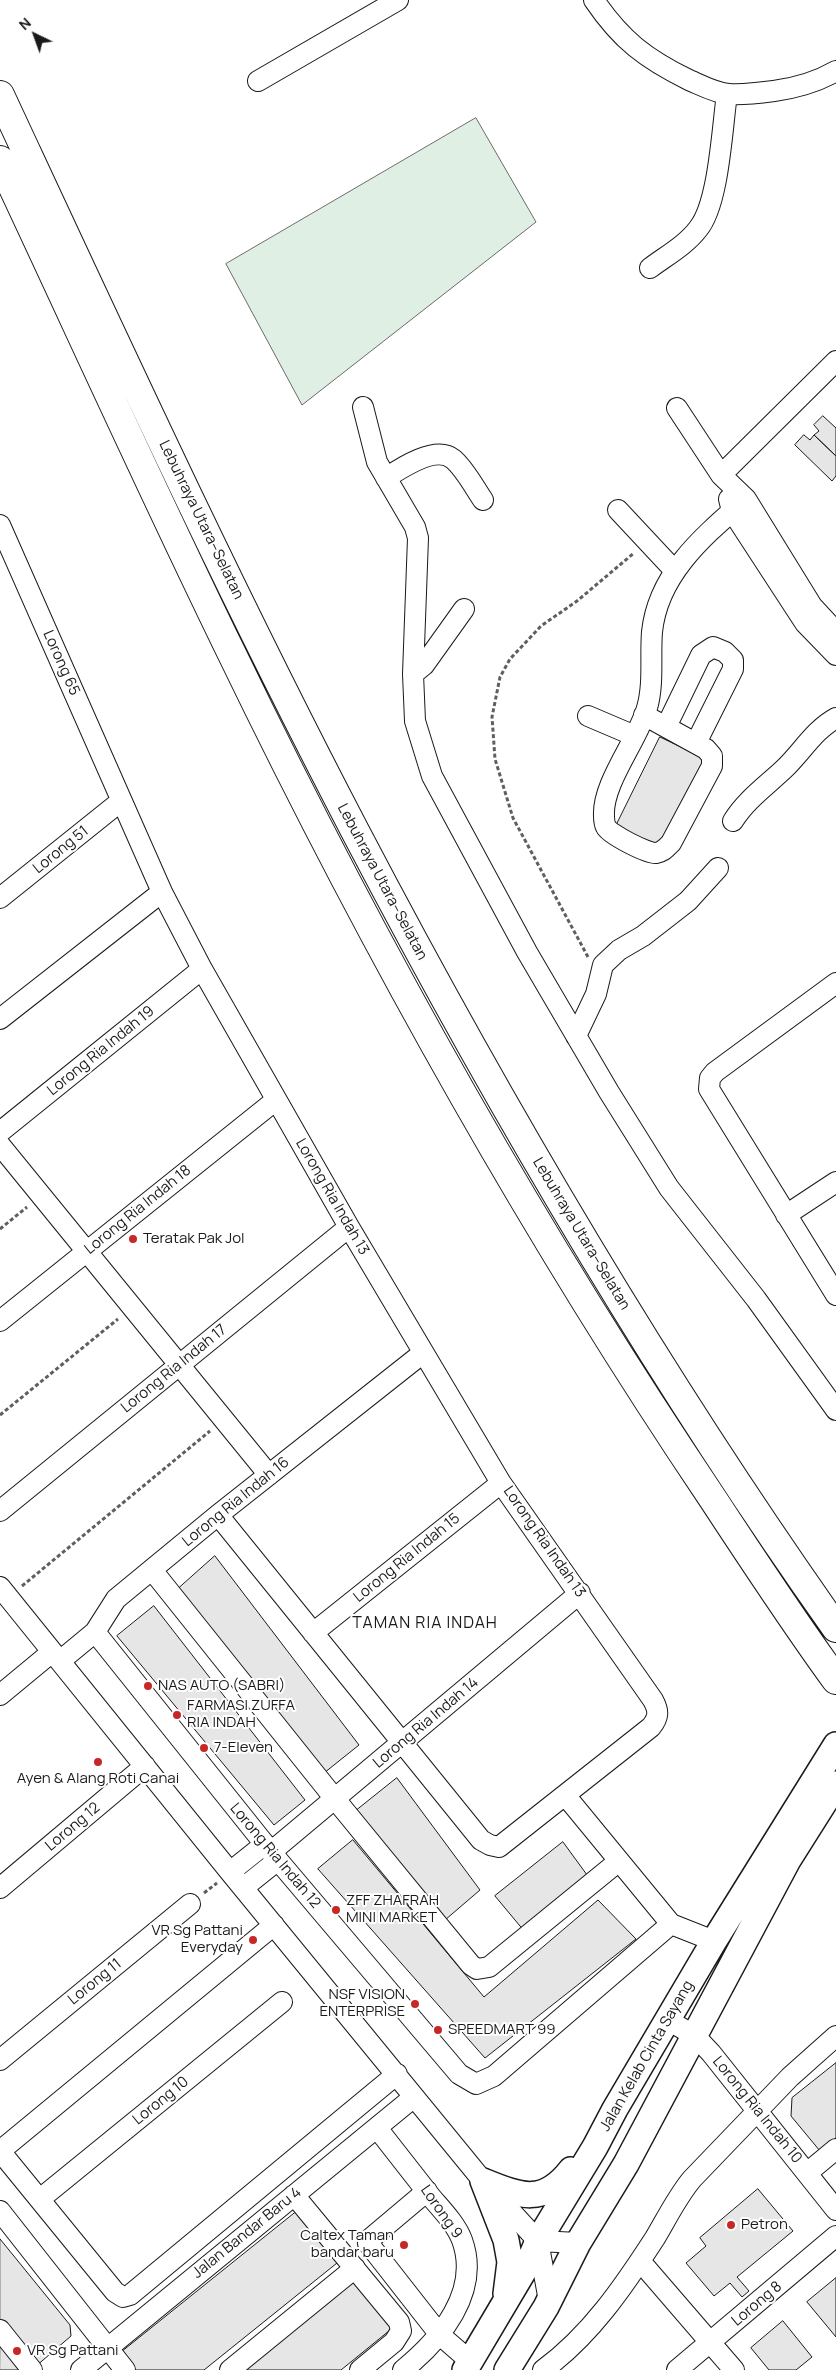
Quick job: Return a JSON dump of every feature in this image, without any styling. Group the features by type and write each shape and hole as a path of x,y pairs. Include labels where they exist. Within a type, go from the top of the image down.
{"highway":[{"name":"Lebuhraya Utara–Selatan","path":"0,95 137,388 258,640 354,829 442,994 521,1135 679,1395 759,1519 836,1628"},
{"name":"Lebuhraya Utara–Selatan","path":"0,160 230,651 317,825 415,1009 548,1241 652,1409 831,1672"}],"main road":[{"name":"Jalan Kelab Cinta Sayang","path":"468,2366 529,2262 538,2241 595,2147 615,2109 714,1941 764,1857 836,1745"},
{"name":"Jalan Kelab Cinta Sayang","path":"507,2370 549,2301 578,2243 626,2164 788,1860 836,1784"},
{"path":"483,2181 527,2196 546,2193 560,2185 580,2158 595,2147"},
{"path":"483,2181 506,2240 510,2262 503,2307"}],"street":[{"path":"258,81 398,0"},
{"path":"594,0 616,30 641,53 664,68 707,88 727,94 752,94 791,88 836,72"},
{"path":"650,268 687,241 699,229 707,216 713,191 727,94"},
{"path":"721,475 836,361"},
{"path":"363,407 373,452 415,527 419,545 413,674 415,721 432,776 527,952 576,1036 670,1188 756,1299 836,1410"},
{"path":"677,408 721,475 806,623 836,655"},
{"path":"386,478 418,460 438,454 452,458 455,461 482,500"},
{"path":"644,715 706,748 712,756 712,766 671,843 663,851 653,853 612,834 606,828 604,804 617,772 635,736 644,715 648,707 652,630 662,598 675,570 710,530 739,505"},
{"path":"739,505 812,606 836,632"},
{"path":"618,510 675,570"},
{"name":"Lorong 65","path":"0,525 121,801"},
{"path":"413,674 424,665 464,609"},
{"path":"666,726 701,655 713,647 725,652 734,660 733,669 696,743"},
{"path":"588,716 635,736"},
{"path":"733,822 747,802 785,769 826,723 836,718"},
{"name":"Lorong Ria Indah 13","path":"121,801 162,892 202,969 349,1227 502,1482 653,1700 658,1714 657,1720 651,1727 499,1847 490,1846 481,1840 218,1515"},
{"name":"Lorong 51","path":"0,898 121,801"},
{"path":"576,1036 596,994 602,964 688,901 718,868"},
{"path":"0,1019 162,892"},
{"name":"Lorong Ria Indah 19","path":"0,1132 202,969"},
{"path":"834,1288 786,1215 710,1090 709,1084 715,1072 836,983"},
{"name":"Lorong Ria Indah 18","path":"0,1321 276,1100"},
{"path":"0,1144 269,1475"},
{"path":"786,1215 836,1182"},
{"name":"Lorong Ria Indah 17","path":"0,1511 349,1227"},
{"name":"Lorong Ria Indah 16","path":"0,1695 56,1656 95,1632 116,1599 218,1515 423,1353"},
{"name":"Lorong Ria Indah 15","path":"313,1633 502,1482"},
{"path":"152,1570 335,1800 466,1960 478,1968 489,1968 619,1861"},
{"path":"4,1592 483,2181 538,2241 549,2301"},
{"name":"Lorong Ria Indah 14","path":"243,1888 271,1852 403,1744 580,1593"},
{"name":"Lorong Ria Indah 12","path":"95,1632 271,1852 459,2074 476,2084 494,2076 671,1924"},
{"name":"Lorong 12","path":"0,1888 145,1766"},
{"path":"565,1795 671,1924 714,1941"},
{"name":"Lorong Ria Indah 14","path":"230,1872 271,1852"},
{"name":"Lorong 11","path":"0,2060 190,1904"},
{"path":"40,2199 0,2151 274,1925"},
{"name":"Lorong 10","path":"40,2199 282,2002"},
{"name":"Lorong Ria Indah 10","path":"668,2020 695,2036 758,2110 836,2210"},
{"path":"543,2370 595,2322 640,2261 682,2192 758,2110 836,2036"},
{"name":"Jalan Bandar Baru 4","path":"40,2199 115,2292 122,2297 130,2295 396,2074"},
{"name":"Jalan Bandar Baru 4","path":"81,2370 414,2097"},
{"name":"Lorong 9","path":"376,2128 450,2219 461,2239 466,2257 466,2275 462,2295 440,2335 403,2370"},
{"path":"807,2173 836,2149"},
{"path":"427,2191 370,2239 368,2243 440,2335 468,2366"},
{"path":"294,2195 399,2322 402,2331 394,2342 360,2370"},
{"path":"0,2211 125,2370"},
{"name":"Lorong 8","path":"677,2370 836,2236"},
{"path":"538,2241 578,2243"},
{"path":"640,2261 734,2370"},
{"path":"230,2370 355,2268"},
{"path":"0,2330 32,2370"}],"path":[{"path":"598,977 513,818 495,759 492,717 500,677 510,659 541,626 616,570 647,541"},
{"path":"0,1228 42,1195"},
{"path":"0,1415 133,1307"},
{"path":"4,1592 224,1420"},
{"path":"190,1904 230,1872"}],"green space":[{"path":"476,118 536,222 302,405 226,264"}],"building":[{"path":"823,416 836,428 836,456 814,435 819,431 814,425"},
{"path":"804,435 810,440 814,435 836,456 836,476 832,481 795,445"},
{"path":"660,737 708,760 659,845 615,828"},
{"path":"215,1556 359,1745 324,1773 178,1589"},
{"path":"154,1606 305,1800 274,1825 117,1636"},
{"path":"397,1778 480,1890 445,1920 357,1810"},
{"path":"353,1840 484,1997 598,1900 636,1939 485,2058 318,1869"},
{"path":"563,1842 590,1879 525,1932 495,1896"},
{"path":"836,2063 836,2138 820,2151 791,2116 792,2098"},
{"path":"758,2189 793,2231 737,2277 749,2291 742,2297 730,2283 714,2296 686,2263 706,2246 700,2238"},
{"path":"296,2212 337,2263 204,2370 130,2370 118,2355"},
{"path":"0,2239 70,2325 71,2336 35,2367 0,2323"},
{"path":"357,2278 395,2326 341,2370 243,2370"},
{"path":"836,2278 836,2337 807,2302"},
{"path":"783,2321 812,2357 796,2370 769,2370 751,2348"},
{"path":"0,2342 22,2370 0,2370"}],"place":[{"name":"Teratak Pak Jol","path":"133,1239"},
{"name":"NAS AUTO (SABRI)","path":"148,1686"},
{"name":"FARMASI ZUFFA RIA INDAH","path":"177,1715"},
{"name":"7-Eleven","path":"204,1748"},
{"name":"Ayen & Alang Roti Canai","path":"98,1762"},
{"name":"ZFF ZHAFRAH MINI MARKET","path":"336,1910"},
{"name":"VR Sg Pattani Everyday","path":"253,1940"},
{"name":"NSF VISION ENTERPRISE","path":"415,2004"},
{"name":"SPEEDMART 99","path":"438,2030"},
{"name":"Petron","path":"731,2225"},
{"name":"Caltex Taman bandar baru","path":"404,2245"},
{"name":"VR Sg Pattani","path":"17,2351"}],"district":[{"name":"TAMAN RIA INDAH","path":"425,1624"}]}
